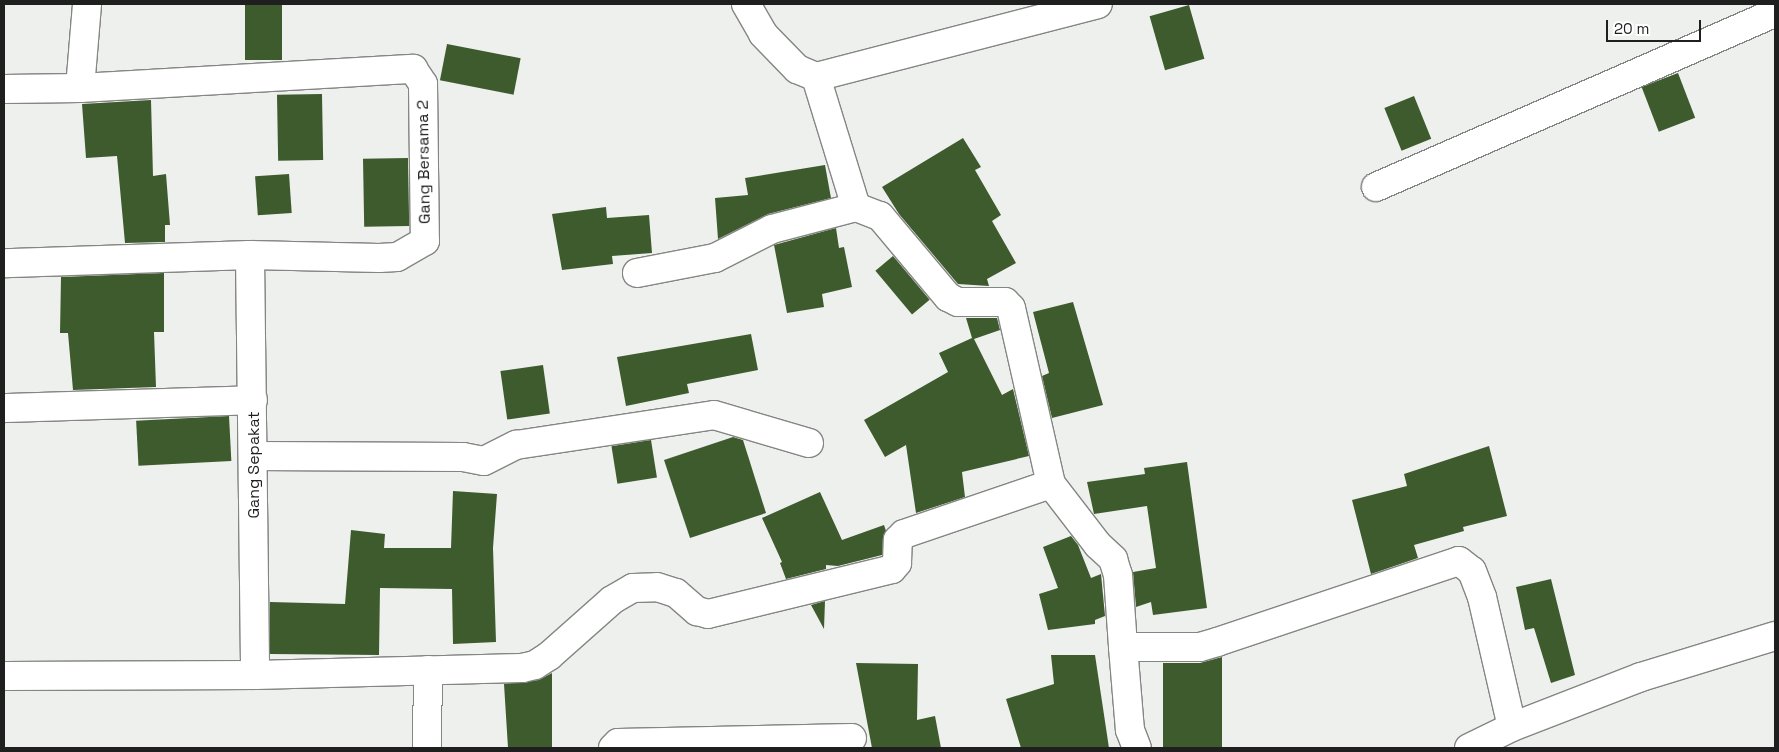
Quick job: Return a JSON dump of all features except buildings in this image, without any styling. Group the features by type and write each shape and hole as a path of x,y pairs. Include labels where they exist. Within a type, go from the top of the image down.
{"street":[{"path":"80,88 87,4"},
{"path":"746,4 764,34 797,69 816,78 1098,4"},
{"path":"1376,187 1775,13"},
{"name":"Gang Bersama 2","path":"4,89 80,88 413,69 422,84 425,241 398,257 250,256 4,263"},
{"path":"816,78 856,207"},
{"path":"637,272 715,258 772,229 856,207 880,216 948,297 958,302 1005,302 1011,308 1051,484 1098,545 1113,559 1118,575 1130,730 1137,748"},
{"name":"Gang Sepakat","path":"250,256 254,456 255,675"},
{"path":"4,408 253,400"},
{"path":"254,456 463,457 484,461 516,445 714,415 809,443"},
{"path":"4,676 255,675 535,665 612,600 634,588 657,587 676,593 697,611 708,614 892,569 897,563 898,540 904,534 1051,484"},
{"path":"1123,647 1200,647 1459,561 1472,571 1482,597 1512,727"},
{"path":"1469,748 1512,727 1641,677 1775,636"},
{"path":"427,748 428,670"},
{"path":"613,748 618,743 852,738"}]}
